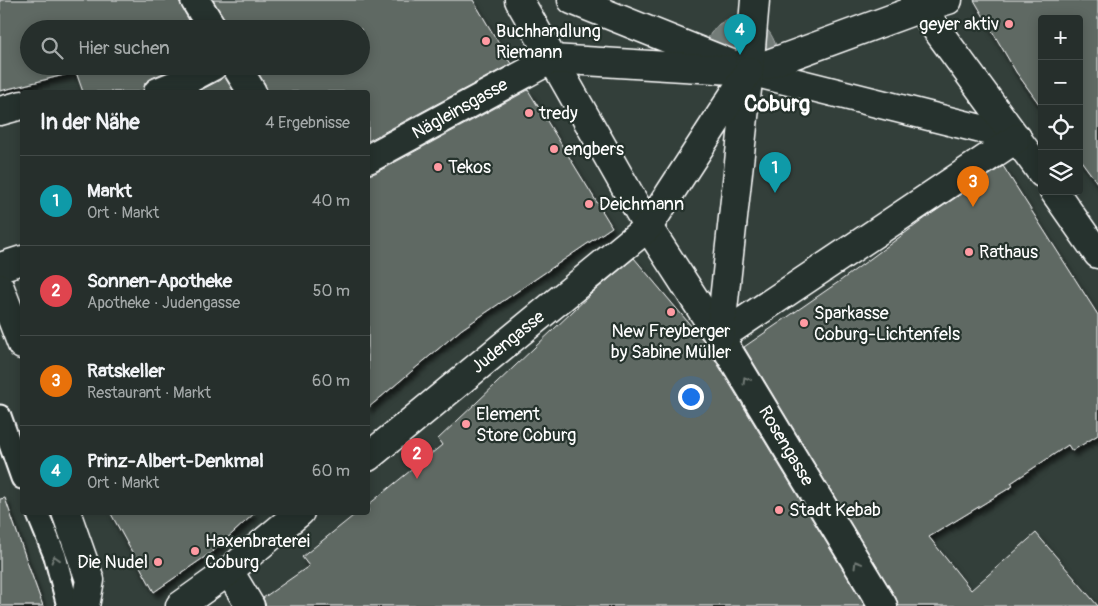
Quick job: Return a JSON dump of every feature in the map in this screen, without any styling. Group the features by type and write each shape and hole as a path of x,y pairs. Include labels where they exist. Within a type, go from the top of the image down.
{"street":[{"path":"195,0 207,20"},
{"name":"Rosengasse","path":"519,0 648,226 720,337 883,606"},
{"path":"572,0 749,71 1017,138"},
{"path":"720,337 749,71 754,0"},
{"path":"552,59 749,71 918,4 948,0"},
{"path":"918,4 1038,168"},
{"name":"Nägleinsgasse","path":"370,158 552,59"},
{"name":"Judengasse","path":"370,455 648,226 749,71"},
{"path":"163,90 196,75"},
{"path":"242,75 251,90"},
{"path":"0,111 20,106"},
{"path":"720,337 1017,138"},
{"path":"1057,195 1098,254"},
{"path":"0,267 20,261"},
{"path":"0,288 20,339"},
{"path":"67,515 90,580 85,606"},
{"path":"180,606 229,571 296,515"},
{"path":"229,571 250,606"}],"lane":[{"path":"0,416 20,472"},
{"path":"38,515 55,556 68,606"}],"shaded area":[{"path":"743,17 765,28 771,35 777,48 731,89 720,85 711,77 705,43 719,24 730,18"}],"building":[{"path":"0,0 179,0 189,20 20,20 20,75 64,75 0,91"},
{"path":"213,0 473,0 511,64 370,140 370,90 266,90 260,75 370,75 370,20 225,20"},
{"path":"974,0 1098,0 1098,184 1083,163 1083,15 1038,15 1038,102 1016,72"},
{"path":"77,75 159,75 145,83 143,90 82,90"},
{"path":"224,76 233,90 201,90"},
{"path":"528,90 612,227 462,329 370,406 370,174"},
{"path":"1003,166 1098,315 1098,435 1072,451 1068,445 1011,483 1013,486 929,537 971,590 1036,533 1098,606 899,606 896,598 744,347 840,281 931,214"},
{"path":"634,258 703,340 865,606 266,606 263,598 309,566 302,557 354,515 370,515 370,503 442,445 438,439 592,293"},
{"path":"5,498 43,606 0,606 0,499"},
{"path":"112,515 253,515 212,552 154,592"}],"place":[{"name":"geyer aktiv","path":"1009,24"},
{"name":"Buchhandlung Riemann","path":"486,41"},
{"name":"Prinz-Albert-Denkmal","path":"740,55"},
{"name":"tredy","path":"529,113"},
{"name":"engbers","path":"554,149"},
{"name":"Tekos","path":"438,167"},
{"name":"Markt","path":"775,193"},
{"name":"Deichmann","path":"589,204"},
{"name":"Ratskeller","path":"973,207"},
{"name":"Rathaus","path":"969,252"},
{"name":"New Freyberger by Sabine Müller","path":"671,312"},
{"name":"Sparkasse Coburg-Lichtenfels","path":"804,323"},
{"name":"Element Store Coburg","path":"466,424"},
{"name":"Sonnen-Apotheke","path":"417,479"},
{"name":"Stadt Kebab","path":"779,510"},
{"name":"Haxenbraterei Coburg","path":"195,551"},
{"name":"Die Nudel","path":"158,562"}],"district":[{"name":"Coburg","path":"777,104"}]}
